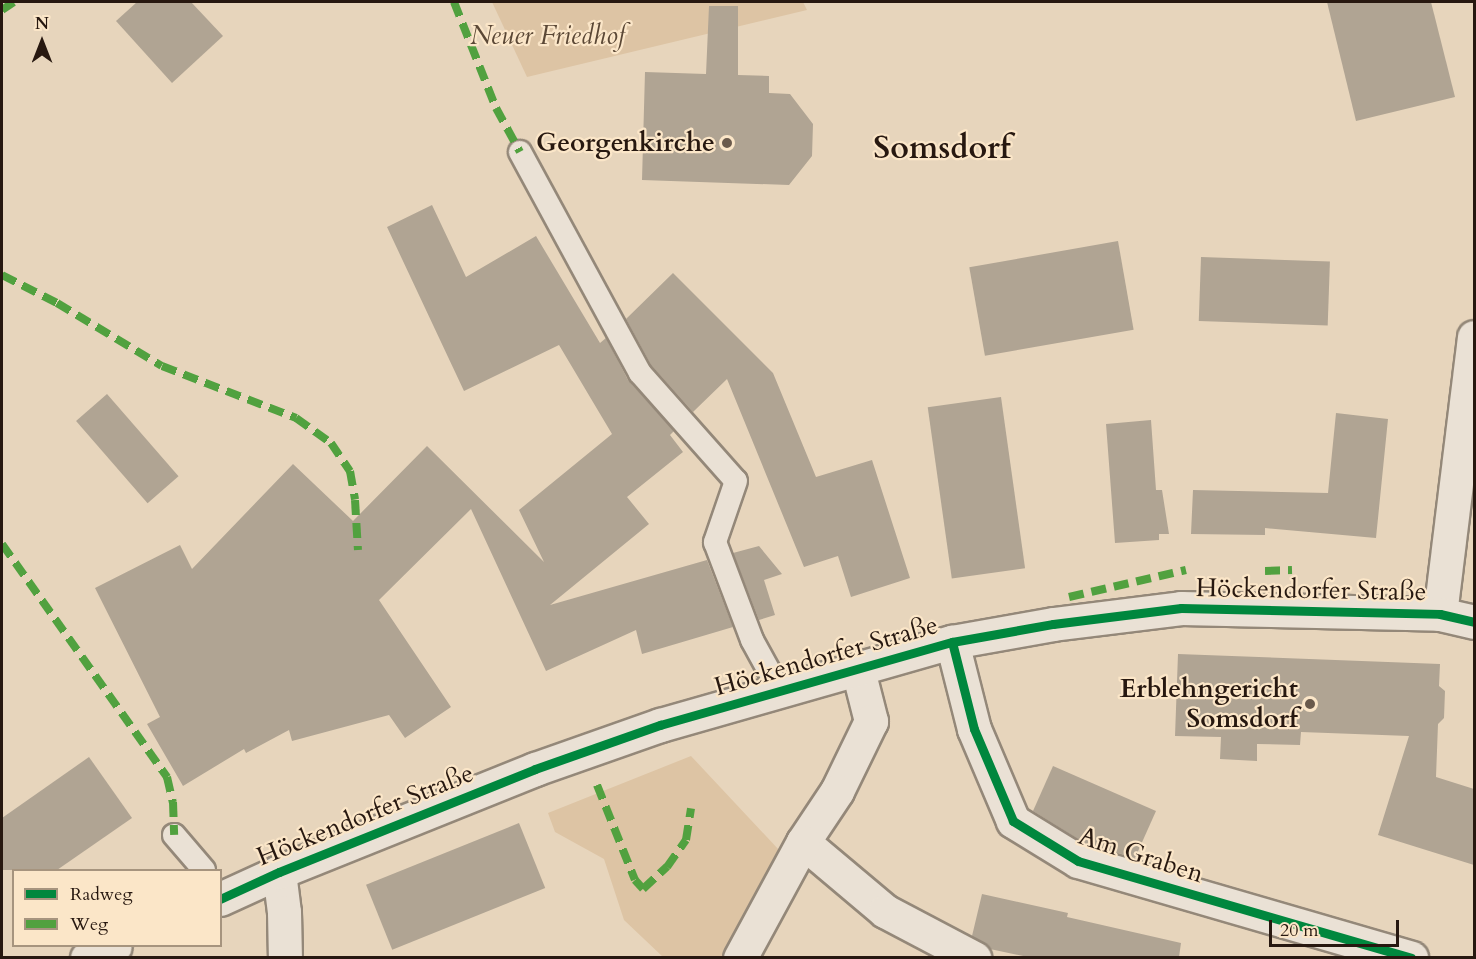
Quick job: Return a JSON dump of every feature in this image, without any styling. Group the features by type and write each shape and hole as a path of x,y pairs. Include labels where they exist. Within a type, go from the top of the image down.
{"street":[{"path":"1440,614 1474,337"},
{"name":"Höckendorfer Straße","path":"222,895 535,769 660,725 952,642 1053,624 1181,608 1440,614 1474,622"},
{"name":"Am Graben","path":"952,642 974,729 1012,821 1078,861 1411,957"},
{"path":"740,957 802,842 837,791 871,721 858,670"},
{"path":"802,842 885,911 974,957"},
{"path":"279,872 284,912 285,957"},
{"path":"87,957 110,947"}],"lane":[{"path":"520,152 640,374 736,481 715,542 752,640 780,692"},
{"path":"174,835 203,869"}],"green space":[{"name":"Neuer Friedhof","path":"492,2 803,2 807,10 527,77"},
{"path":"691,756 779,850 742,916 724,957 663,957 624,920 604,859 555,832 548,813"}],"building":[{"path":"137,2 191,2 223,36 172,83 116,21"},
{"path":"1327,2 1431,2 1455,97 1356,121"},
{"name":"Georgenkirche","path":"709,6 738,6 738,75 769,76 769,93 790,94 813,124 812,156 789,185 642,180 645,72 706,74"},
{"path":"432,205 466,277 536,236 600,343 606,338 628,380 674,431 670,435 683,452 627,497 649,524 550,605 707,560 733,627 642,654 636,630 546,671 471,509 379,600 451,707 405,738 389,715 292,741 289,730 246,753 244,749 183,786 147,724 160,717 95,588 180,545 192,569 293,464 353,521 427,446 544,562 519,510 612,434 559,345 464,391 387,227"},
{"path":"1118,241 1134,330 985,356 969,267"},
{"path":"1201,257 1330,262 1328,325 1199,321"},
{"path":"673,273 773,373 816,477 872,460 910,578 851,597 838,556 804,567 727,379 693,412 651,365 626,319"},
{"path":"107,394 179,476 148,503 76,421"},
{"path":"1001,397 1025,568 952,579 928,407"},
{"path":"1336,413 1388,419 1376,538 1265,528 1265,535 1191,534 1193,490 1328,493"},
{"path":"1151,420 1156,490 1162,490 1169,534 1159,534 1159,540 1115,543 1106,424"},
{"path":"759,546 782,574 764,580 775,615 759,620 733,553"},
{"name":"Erblehngericht Somsdorf","path":"1178,654 1440,664 1439,686 1445,691 1444,718 1438,724 1436,777 1474,789 1474,865 1378,835 1409,736 1301,732 1300,745 1257,744 1257,761 1220,759 1221,737 1175,736"},
{"path":"89,757 132,818 58,869 2,870 2,818"},
{"path":"1053,766 1156,811 1135,858 1086,844 1033,811"},
{"path":"519,823 545,888 392,950 366,885"},
{"path":"982,894 1068,913 1067,917 1181,943 1179,957 1028,957 990,949 972,936"}],"marked path":[{"path":"2,10 14,2"},
{"path":"454,2 496,108 520,152"},
{"path":"2,275 57,303 162,366 296,418 331,443 350,471 355,500 358,550"},
{"path":"2,544 167,777 173,802 174,835"},
{"path":"1069,597 1186,570"},
{"path":"1265,571 1292,570"},
{"path":"597,785 635,880 643,889 667,867 686,840 691,808"}],"cycle path":[{"path":"222,898 279,872 535,769 660,725 952,642 1053,624 1181,608 1440,614 1474,622"},
{"path":"952,642 974,729 1013,821 1078,861 1411,958"}],"place":[{"name":"Georgenkirche","path":"727,143"},
{"name":"Erblehngericht Somsdorf","path":"1310,704"}],"district":[{"name":"Somsdorf","path":"942,148"}]}
